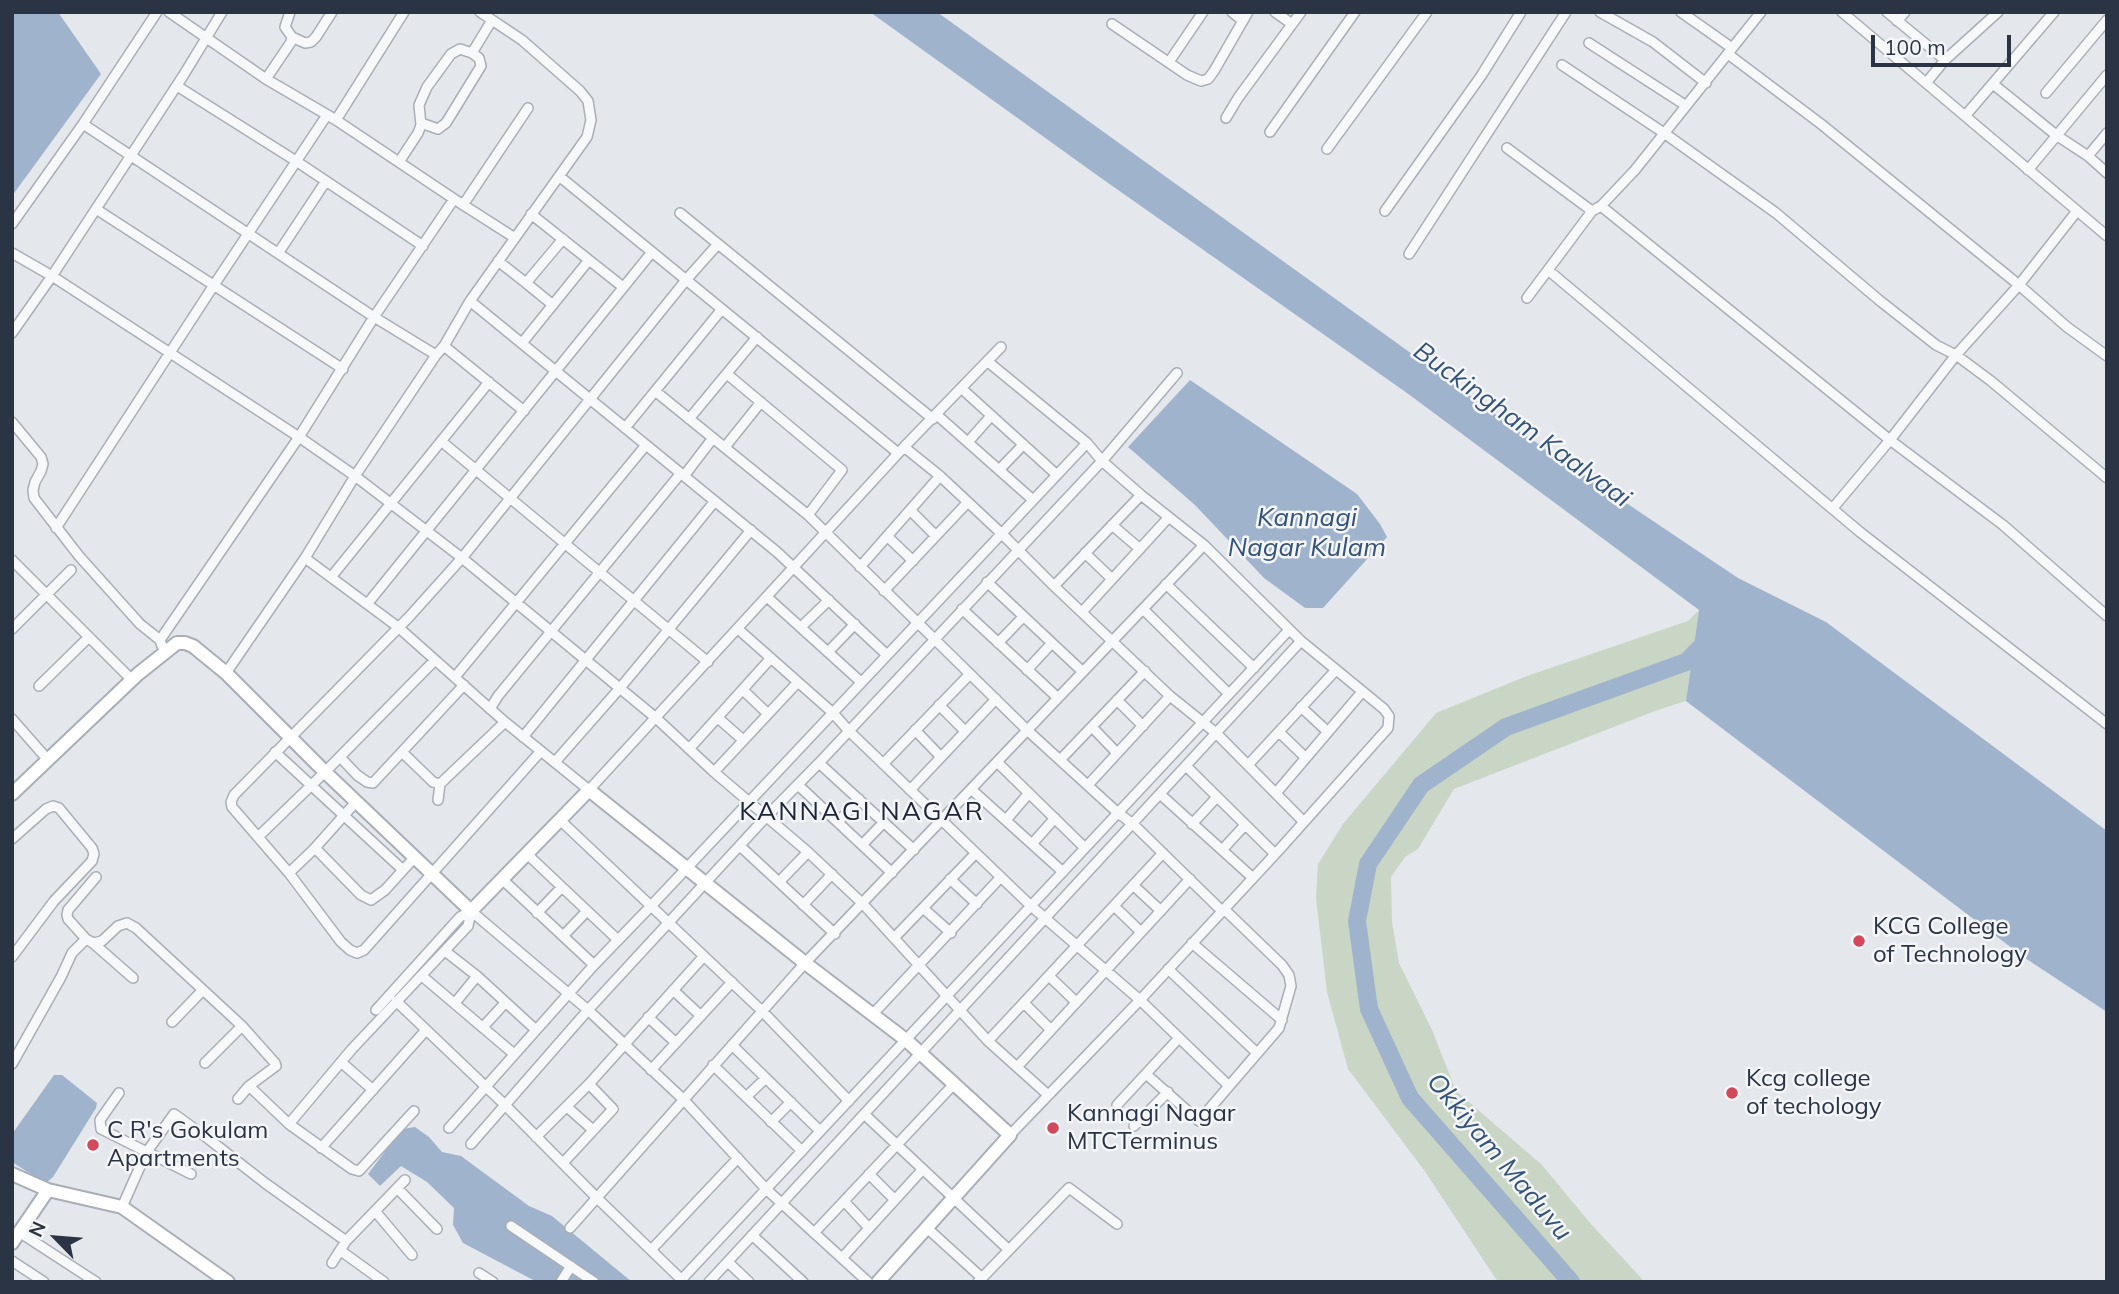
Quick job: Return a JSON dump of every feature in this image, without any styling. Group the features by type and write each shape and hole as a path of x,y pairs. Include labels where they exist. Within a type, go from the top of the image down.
{"street":[{"path":"12,225 157,12"},
{"path":"169,12 266,79 332,118 515,238"},
{"path":"12,333 177,86 222,12"},
{"path":"290,12 285,27 292,37 305,43 316,37 332,12"},
{"path":"56,528 296,162 332,118 404,12"},
{"path":"226,673 305,558 355,476 444,346 470,301 587,137 591,120 588,101 580,91 522,40 480,12"},
{"path":"1169,62 1203,12"},
{"path":"1112,24 1200,81 1208,79 1214,71 1246,17 1232,12"},
{"path":"1275,12 1292,24"},
{"path":"1226,117 1301,12"},
{"path":"1270,132 1355,12"},
{"path":"1327,149 1427,12"},
{"path":"1385,211 1481,76 1521,12"},
{"path":"1409,254 1566,12"},
{"path":"1600,12 1653,42 1706,83"},
{"path":"1681,12 2019,285 2067,327 2107,356"},
{"path":"1527,298 1597,209 1634,170 1706,83 1760,12"},
{"path":"1842,12 2107,236"},
{"path":"1886,12 1945,60"},
{"path":"1897,21 1905,12"},
{"path":"1926,83 1945,60 1998,12"},
{"path":"1965,116 2054,12"},
{"path":"472,53 492,20"},
{"path":"2046,93 2107,20"},
{"path":"266,79 292,37"},
{"path":"1589,43 1685,106"},
{"path":"399,162 418,133 422,97 444,62 456,50 467,50 479,58 481,66 446,122 438,129 421,123"},
{"path":"1562,65 1664,133 1776,214 1878,300 1936,345 1956,355 1991,381 2107,478"},
{"path":"2028,170 2107,75"},
{"path":"1993,84 2107,173"},
{"path":"177,86 423,246"},
{"path":"13,793 132,680 162,646 343,369 374,317 423,246 528,108"},
{"path":"83,124 374,317 436,355"},
{"path":"2088,156 2107,134"},
{"path":"1507,148 1597,209 2003,525 2107,616"},
{"path":"559,176 757,337 901,450 940,476 1170,696 1216,733 1304,822"},
{"path":"279,253 326,181"},
{"path":"96,209 343,369"},
{"path":"1833,508 1956,355 2019,285 2077,211"},
{"path":"680,213 968,442 1033,500"},
{"path":"531,215 623,287"},
{"path":"526,283 563,239"},
{"path":"541,751 364,950 357,953 341,942 289,873 232,807 231,802 234,795 462,558 718,244"},
{"path":"368,603 652,251"},
{"path":"12,253 52,276 299,437 462,558 656,718 749,803 808,852 863,904 988,1041 1047,1094"},
{"path":"522,343 589,260"},
{"path":"498,261 553,305"},
{"path":"1548,270 1860,532 2107,724"},
{"path":"470,301 751,530 887,655"},
{"path":"625,428 722,309"},
{"path":"689,419 757,337"},
{"path":"444,346 524,411"},
{"path":"376,1010 460,917 471,911 503,880 589,790 901,450 1001,347"},
{"path":"878,1282 1047,1094 1223,910 1388,728 1389,716 1384,709 1301,641 1204,545 1101,461 1087,443 988,361"},
{"path":"471,1144 588,1010 1101,461 1177,373"},
{"path":"727,374 842,470 808,515"},
{"path":"332,576 489,382"},
{"path":"961,388 1057,475"},
{"path":"655,391 808,515 1027,730 1133,824 1282,965 1289,975 1291,986 1282,1020 1275,1033 1199,1121 1146,1074"},
{"path":"725,447 761,402"},
{"path":"968,442 991,416"},
{"path":"12,422 41,457 43,464 33,490 34,498 79,556 162,646"},
{"path":"490,709 599,573 713,438"},
{"path":"441,441 708,662"},
{"path":"449,1128 594,965 1087,443"},
{"path":"455,677 646,445"},
{"path":"999,470 1023,445"},
{"path":"860,567 940,476"},
{"path":"1054,586 1141,495"},
{"path":"523,737 715,501"},
{"path":"884,591 968,502"},
{"path":"910,510 936,536"},
{"path":"1082,612 1169,517"},
{"path":"1112,525 1140,549"},
{"path":"555,762 751,530"},
{"path":"887,536 913,561"},
{"path":"570,1227 806,963 1204,545"},
{"path":"1085,553 1112,579"},
{"path":"305,558 398,627 523,737 906,1040 1010,1135"},
{"path":"12,560 132,680"},
{"path":"12,629 71,570"},
{"path":"988,582 1083,672"},
{"path":"1166,584 1254,668"},
{"path":"768,597 861,682"},
{"path":"801,627 828,600"},
{"path":"1143,609 1229,694"},
{"path":"962,610 1058,698"},
{"path":"998,643 1023,617"},
{"path":"828,652 855,624"},
{"path":"738,629 833,713 1031,906 1106,970 1229,1086"},
{"path":"396,1002 683,1280 1289,630"},
{"path":"39,686 89,637"},
{"path":"709,1282 1301,641"},
{"path":"162,646 177,643 194,646 226,673 432,875 588,1010 684,1100 766,1189 868,1282"},
{"path":"1027,670 1052,643"},
{"path":"689,749 771,658"},
{"path":"258,837 435,660"},
{"path":"1248,765 1336,670"},
{"path":"1061,759 1145,671"},
{"path":"883,764 970,674"},
{"path":"714,772 798,682"},
{"path":"340,757 357,775 373,783 464,685"},
{"path":"743,690 768,713"},
{"path":"1276,793 1362,692"},
{"path":"1088,785 1170,696"},
{"path":"910,790 996,699"},
{"path":"1117,700 1143,726"},
{"path":"939,705 965,731"},
{"path":"1301,707 1328,732"},
{"path":"718,718 743,740"},
{"path":"12,719 48,760"},
{"path":"438,800 440,785 505,722"},
{"path":"1092,727 1118,753"},
{"path":"915,730 941,757"},
{"path":"1279,732 1306,758"},
{"path":"275,752 403,870"},
{"path":"403,753 433,782 440,785"},
{"path":"998,762 1085,848"},
{"path":"819,763 914,850"},
{"path":"1186,766 1275,854"},
{"path":"799,785 892,873"},
{"path":"971,789 1062,872"},
{"path":"1006,820 1029,793"},
{"path":"1160,794 1252,878"},
{"path":"1192,824 1217,797"},
{"path":"838,822 859,799"},
{"path":"289,873 356,802"},
{"path":"12,839 53,806 59,808 94,853 92,861 54,901 12,957"},
{"path":"1032,844 1055,818"},
{"path":"559,821 732,982 849,1101"},
{"path":"862,845 884,822"},
{"path":"1222,850 1245,825"},
{"path":"740,846 835,934"},
{"path":"315,848 361,895 371,900 385,890 414,858"},
{"path":"779,882 808,852"},
{"path":"894,938 976,853"},
{"path":"988,1041 1163,853"},
{"path":"527,854 618,940"},
{"path":"803,905 831,874"},
{"path":"96,877 68,910 68,919 89,941 133,978"},
{"path":"873,1014 1001,877"},
{"path":"950,879 977,904"},
{"path":"1017,1067 1190,879"},
{"path":"503,880 594,965"},
{"path":"1133,885 1161,911"},
{"path":"537,913 562,887"},
{"path":"1114,906 1141,932"},
{"path":"923,908 951,933"},
{"path":"289,1124 341,1062 468,926 471,911"},
{"path":"563,936 587,911"},
{"path":"12,1064 72,953 89,941 102,941 118,926 127,923 242,1026 276,1066 249,1086 238,1099"},
{"path":"1192,943 1282,1020"},
{"path":"445,951 536,1030"},
{"path":"536,1137 589,1084 704,956"},
{"path":"1168,969 1257,1053"},
{"path":"422,976 514,1055"},
{"path":"455,1003 477,976"},
{"path":"1049,976 1076,1002"},
{"path":"651,1070 732,982"},
{"path":"172,1021 202,990"},
{"path":"673,990 701,1016"},
{"path":"483,1027 505,1003"},
{"path":"1024,1003 1051,1030"},
{"path":"648,1017 676,1043"},
{"path":"205,1063 242,1026"},
{"path":"321,1148 426,1030"},
{"path":"1117,1105 1179,1038"},
{"path":"732,1045 820,1131"},
{"path":"341,1062 373,1090"},
{"path":"713,1065 802,1151"},
{"path":"746,1097 766,1078"},
{"path":"563,1163 613,1109 589,1084"},
{"path":"814,1233 954,1084"},
{"path":"249,1086 289,1124 352,1169 359,1171 414,1111"},
{"path":"1134,1126 1168,1092"},
{"path":"119,1093 100,1121 101,1129 191,1174"},
{"path":"771,1122 791,1102"},
{"path":"567,1107 593,1130"},
{"path":"122,1207 146,1153 174,1114 346,1241"},
{"path":"864,1114 1009,1250"},
{"path":"651,1250 738,1158"},
{"path":"842,1258 923,1169"},
{"path":"12,1174 48,1190 122,1207 228,1282"},
{"path":"869,1174 895,1199"},
{"path":"332,1263 346,1241 405,1181"},
{"path":"397,1188 437,1228"},
{"path":"927,1228 980,1280 1069,1188 1117,1224"},
{"path":"48,1190 15,1237 96,1282"},
{"path":"844,1201 869,1228"},
{"path":"375,1211 412,1255"},
{"path":"511,1226 594,1282"},
{"path":"752,1235 803,1282"},
{"path":"341,1251 384,1282"},
{"path":"12,1261 44,1282"},
{"path":"728,1262 750,1282"},
{"path":"561,1282 571,1266"},
{"path":"480,1273 493,1282"}],"green space":[{"path":"1699,610 1686,701 1454,789 1418,849 1405,857 1391,877 1392,922 1399,963 1432,1030 1456,1091 1542,1165 1591,1224 1645,1282 1498,1282 1424,1170 1348,1069 1327,992 1316,898 1318,864 1343,824 1436,713 1527,676 1688,621"}],"water":[{"path":"12,12 58,12 101,74 12,196"},
{"path":"870,12 937,12 1519,431 1738,578 1826,622 2107,831 2107,1012 2025,958 1686,701 1699,610 1407,393"},
{"name":"Kannagi Nagar Kulam","path":"1190,380 1357,494 1380,524 1387,537 1323,608 1305,608 1264,578 1195,505 1128,447"},
{"path":"54,1075 62,1075 97,1103 53,1177 47,1182 12,1162 12,1134"},
{"path":"415,1127 429,1137 442,1152 461,1156 529,1206 552,1216 632,1282 537,1282 463,1243 453,1225 454,1208 427,1182 401,1166 380,1186 368,1174 402,1129"}],"waterway":[{"name":"Okkiyam Maduvu","path":"1571,1282 1410,1098 1369,1009 1357,921 1368,864 1421,785 1506,727 1686,662 1708,640"}],"place":[{"name":"KCG College of Technology","path":"1859,941"},
{"name":"Kcg college of techology","path":"1732,1093"},
{"name":"Kannagi Nagar MTCTerminus","path":"1053,1128"},
{"name":"C R's Gokulam Apartments","path":"93,1145"}],"district":[{"name":"KANNAGI NAGAR","path":"862,812"}],"water label":[{"name":"Buckingham Kaalvaai","path":"1522,425"}]}
